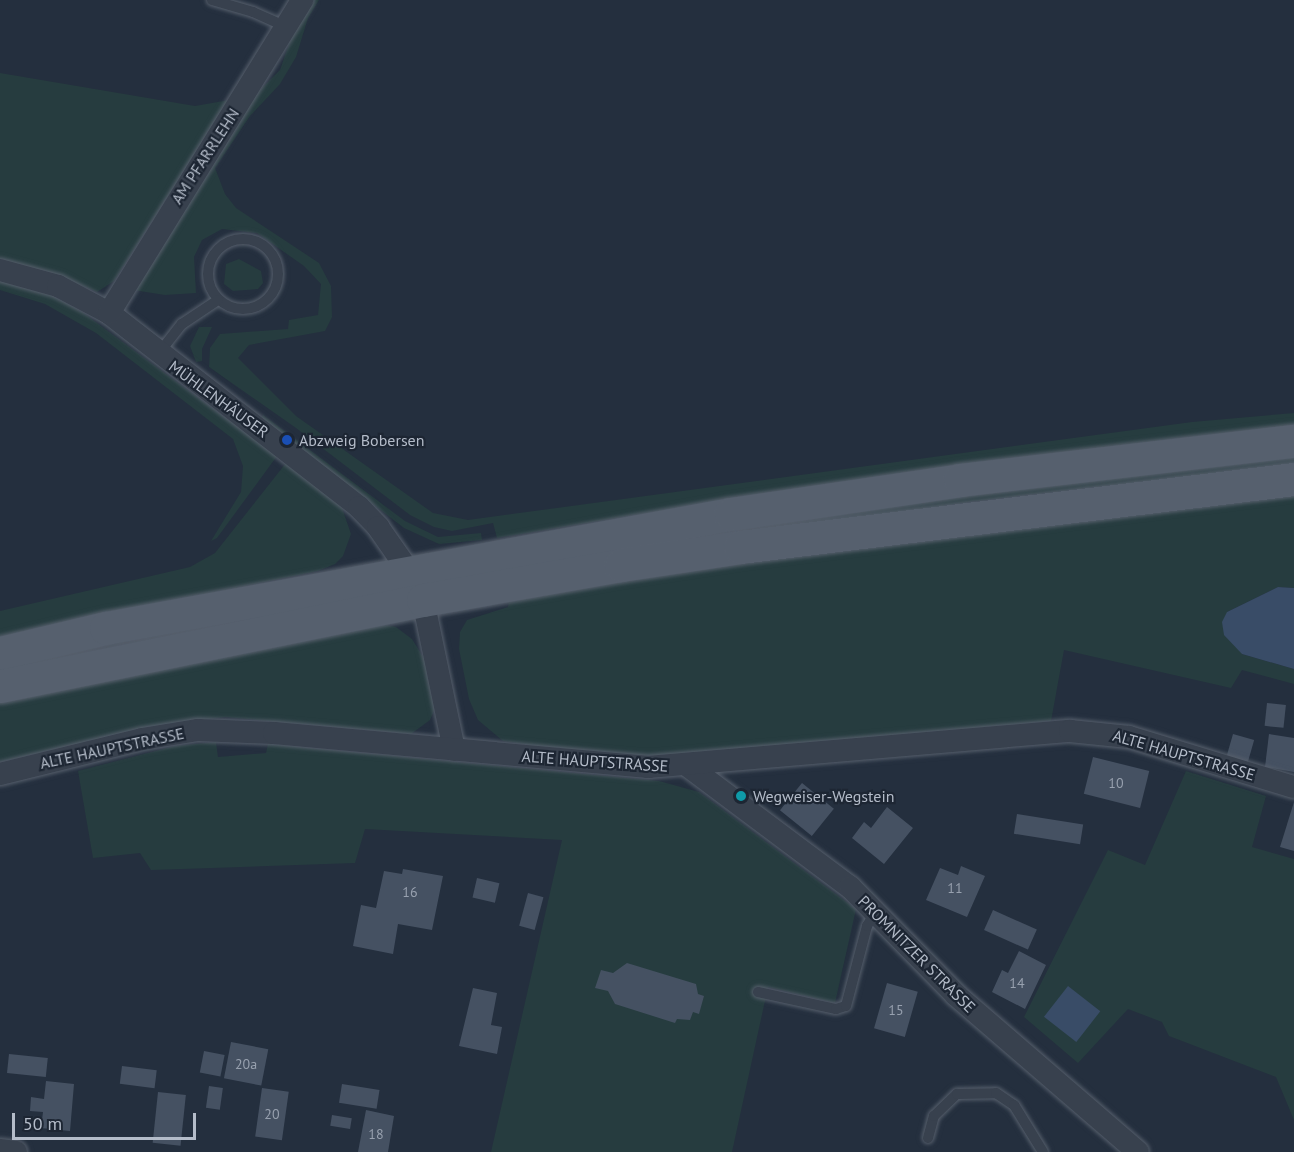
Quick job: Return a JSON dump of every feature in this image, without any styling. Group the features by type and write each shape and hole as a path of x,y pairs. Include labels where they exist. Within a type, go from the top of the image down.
{"main road":[{"path":"0,653 106,628 408,570 731,513 960,480 1294,441"},
{"path":"0,686 423,600 740,547 1294,480"}],"street":[{"name":"AM PFARRLEHN","path":"109,313 302,0"},
{"name":"MÜHLENHÄUSER","path":"0,270 58,286 109,313 158,354 359,507 408,570 423,600 454,750"},
{"name":"ALTE HAUPTSTRASSE","path":"0,774 142,739 198,730 625,765 688,766 1022,734 1089,731 1130,737 1294,787"},
{"name":"PROMNITZER STRASSE","path":"688,766 850,887 956,995 1133,1150"},
{"path":"0,1150 16,1152"}],"lane":[{"path":"212,0 286,27"},
{"path":"245,239 268,249 275,259 278,277 273,294 264,303 241,310 218,300 207,278 213,255 228,243 245,239"},
{"path":"158,354 182,324 218,300"},
{"path":"758,992 836,1009 846,1006 867,926 876,911"},
{"path":"928,1138 934,1116 957,1094 996,1093 1014,1105 1043,1152"}],"green space":[{"path":"310,0 319,0 308,18 296,57 280,84 250,116 215,168 225,194 236,208 319,263 331,286 332,317 325,331 249,345 238,358 296,416 433,513 468,520 1192,422 1294,413 1294,427 726,500 497,538 493,523 452,531 434,527 410,515 296,428 209,367 210,348 220,334 288,329 289,320 318,315 321,284 304,266 257,233 222,229 202,240 194,257 196,293 165,295 133,290 252,98 280,70 296,24"},
{"path":"0,73 195,106 229,100 114,281 97,292 58,275 0,259"},
{"path":"239,259 261,271 263,283 258,289 233,291 224,284 226,264"},
{"path":"0,281 53,296 82,312 277,456 217,538 211,541 241,492 243,466 233,439 96,333 45,304 0,290"},
{"path":"199,327 212,327 202,349 202,361 196,362 190,346"},
{"path":"263,415 405,521 438,537 481,533 482,540 439,544 404,528 261,418"},
{"path":"1294,456 1294,464 969,502 504,573 734,527 967,493"},
{"path":"286,463 342,508 351,534 343,556 335,564 318,571 0,637 0,611 190,567 215,553"},
{"path":"1294,491 1294,588 1278,587 1227,612 1242,654 1294,669 1294,684 1242,670 1231,688 1064,650 1051,721 654,756 586,754 503,741 478,720 469,699 459,649 460,632 467,620 508,607 509,599 624,578"},
{"path":"379,624 396,627 412,639 425,660 436,699 434,711 430,720 411,734 225,717 147,727 0,762 0,703"},
{"path":"216,742 218,757 266,753 268,744 659,781 699,792 856,909 835,1003 768,987 732,1152 491,1152 562,840 365,829 355,863 151,870 140,853 93,858 78,771 175,746"},
{"path":"1186,771 1266,796 1252,847 1294,859 1294,1120 1276,1077 1169,1036 1162,1022 1128,1009 1078,1063 1024,1017 1108,850 1145,865"}],"water":[{"path":"1278,587 1294,588 1294,669 1242,654 1224,635 1222,622 1227,612"},
{"path":"1068,986 1100,1011 1076,1042 1044,1017"}],"building":[{"path":"1267,703 1286,705 1283,728 1265,726"},
{"path":"1233,734 1254,740 1248,762 1227,756"},
{"path":"1269,734 1294,738 1294,772 1265,767"},
{"path":"1093,757 1149,771 1140,808 1084,794"},
{"path":"802,783 834,809 812,836 780,810"},
{"path":"1294,802 1294,851 1280,847"},
{"path":"887,807 913,828 884,864 852,838 864,822 871,828"},
{"path":"1017,814 1083,824 1080,844 1014,834"},
{"path":"961,866 985,876 967,917 926,900 940,868 958,875"},
{"path":"403,869 443,876 432,930 398,924 393,954 353,946 361,905 376,908 384,871 402,874"},
{"path":"477,878 499,883 495,903 473,897"},
{"path":"528,893 543,897 535,930 519,926"},
{"path":"993,910 1037,930 1028,950 984,930"},
{"path":"1019,951 1046,965 1025,1009 992,992 1002,970 1008,973"},
{"path":"627,963 696,984 698,994 704,996 699,1014 693,1012 690,1020 677,1019 675,1023 615,1004 608,991 595,988 601,970 613,973"},
{"path":"887,983 918,992 905,1037 874,1028"},
{"path":"473,988 497,993 491,1025 502,1027 497,1054 459,1046"},
{"path":"231,1042 268,1049 261,1086 224,1078"},
{"path":"204,1051 225,1055 220,1077 200,1073"},
{"path":"9,1054 48,1058 46,1077 7,1073"},
{"path":"122,1066 157,1070 155,1088 120,1084"},
{"path":"46,1081 74,1084 70,1131 41,1128 43,1112 30,1111 31,1097 44,1099"},
{"path":"342,1084 380,1090 377,1109 339,1103"},
{"path":"209,1086 223,1088 220,1110 206,1108"},
{"path":"262,1088 289,1092 282,1140 255,1137"},
{"path":"158,1092 186,1095 181,1146 153,1143"},
{"path":"366,1110 394,1116 388,1152 358,1152"},
{"path":"332,1115 352,1118 350,1129 330,1126"}],"place":[{"name":"Abzweig Bobersen","path":"287,440"},
{"name":"Wegweiser-Wegstein","path":"741,796"}]}
